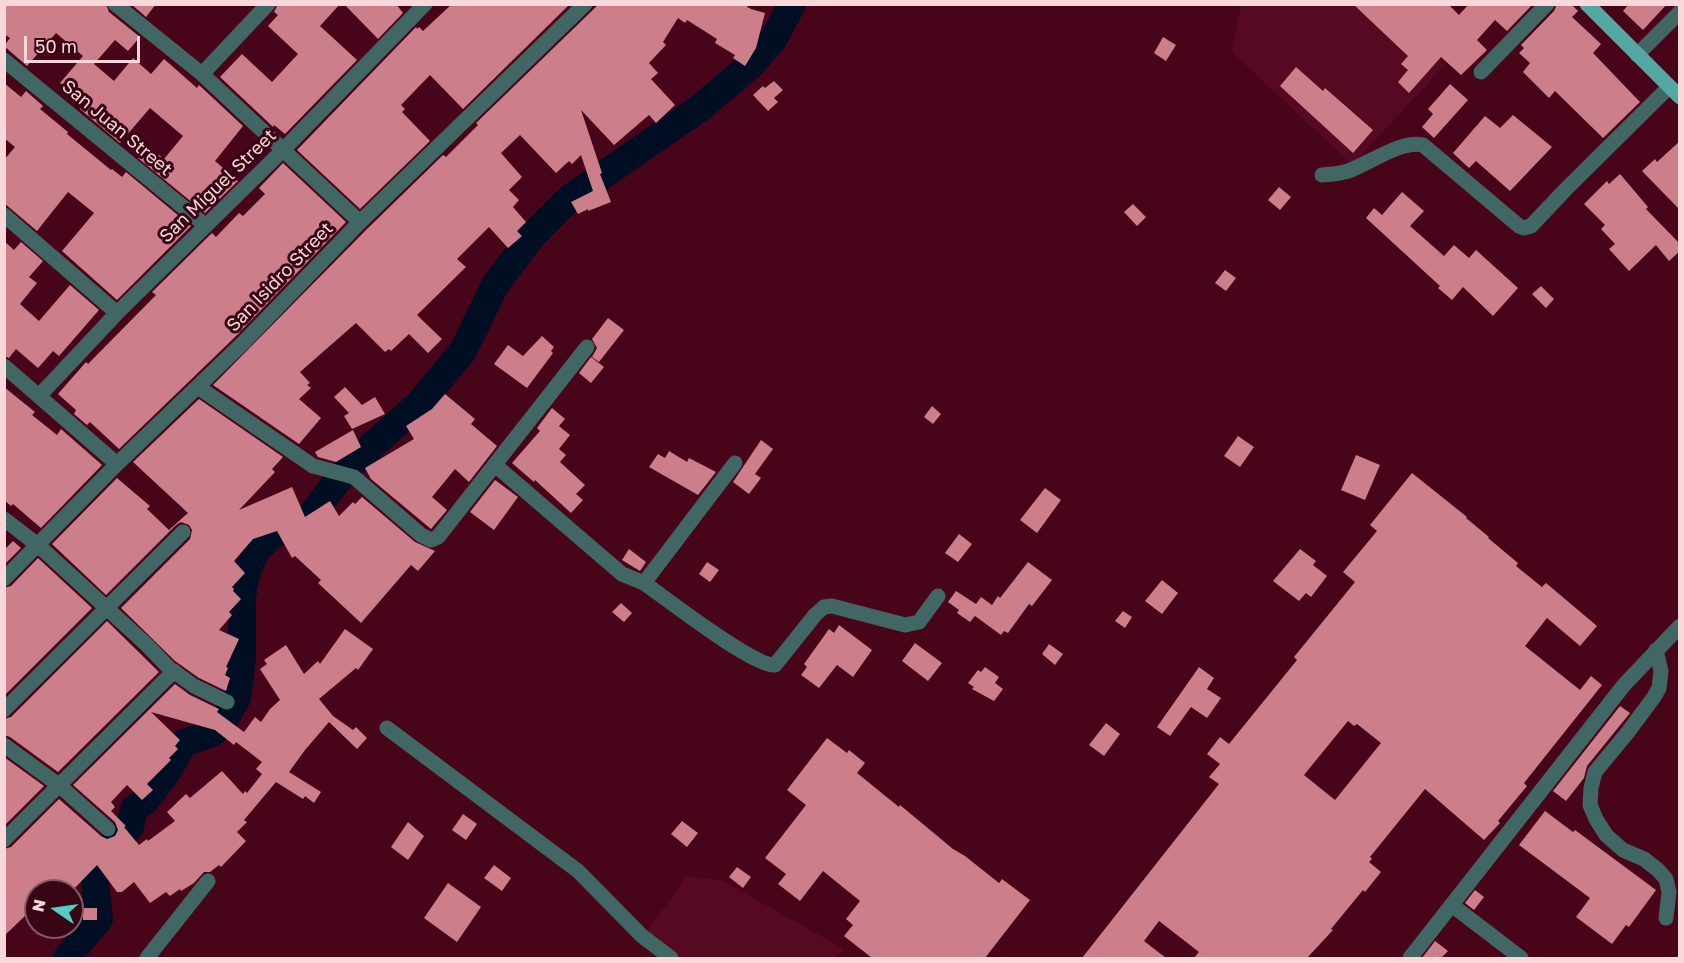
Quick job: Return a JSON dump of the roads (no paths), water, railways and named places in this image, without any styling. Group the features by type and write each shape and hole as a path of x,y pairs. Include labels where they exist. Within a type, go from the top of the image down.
{"main road":[{"path":"1587,4 1674,92"}],"street":[{"path":"115,4 202,74 360,222"},
{"path":"202,74 268,4"},
{"name":"San Miguel Street","path":"39,396 117,313 204,225 283,150 425,4"},
{"name":"San Isidro Street","path":"4,579 360,222 585,4"},
{"path":"1481,72 1547,4"},
{"path":"1637,55 1680,12"},
{"name":"San Juan Street","path":"4,60 204,225"},
{"path":"1322,175 1343,173 1406,145 1416,143 1423,145 1492,205 1524,228 1531,226 1566,189 1674,92"},
{"path":"4,215 117,313"},
{"path":"198,387 296,457 313,466 354,477 422,535 431,540 438,537 587,347"},
{"path":"4,366 117,464"},
{"path":"644,583 735,464"},
{"path":"495,465 622,574 644,583 721,637 769,665 775,665 824,607 832,606 905,626 919,622 939,596"},
{"path":"4,519 39,546 174,671 194,686 227,702"},
{"path":"4,710 183,532"},
{"path":"1410,958 1624,685 1680,626"},
{"path":"1656,650 1661,670 1659,688 1628,732 1595,772 1590,805 1606,835 1623,850 1658,870 1666,879 1669,892 1666,918"},
{"path":"4,840 174,671"},
{"path":"387,728 578,871 642,936 671,958"},
{"path":"4,745 60,786 108,829"},
{"path":"147,958 208,881"},
{"path":"1453,906 1521,958"}],"waterway":[{"path":"67,958 99,919 96,871 108,849 130,827 134,809 145,801 167,772 184,743 212,733 222,724 237,698 242,659 242,596 246,574 256,551 272,535 308,519 349,466 419,404 463,351 495,285 532,236 570,198 700,108 753,63 774,38 792,4"}]}
